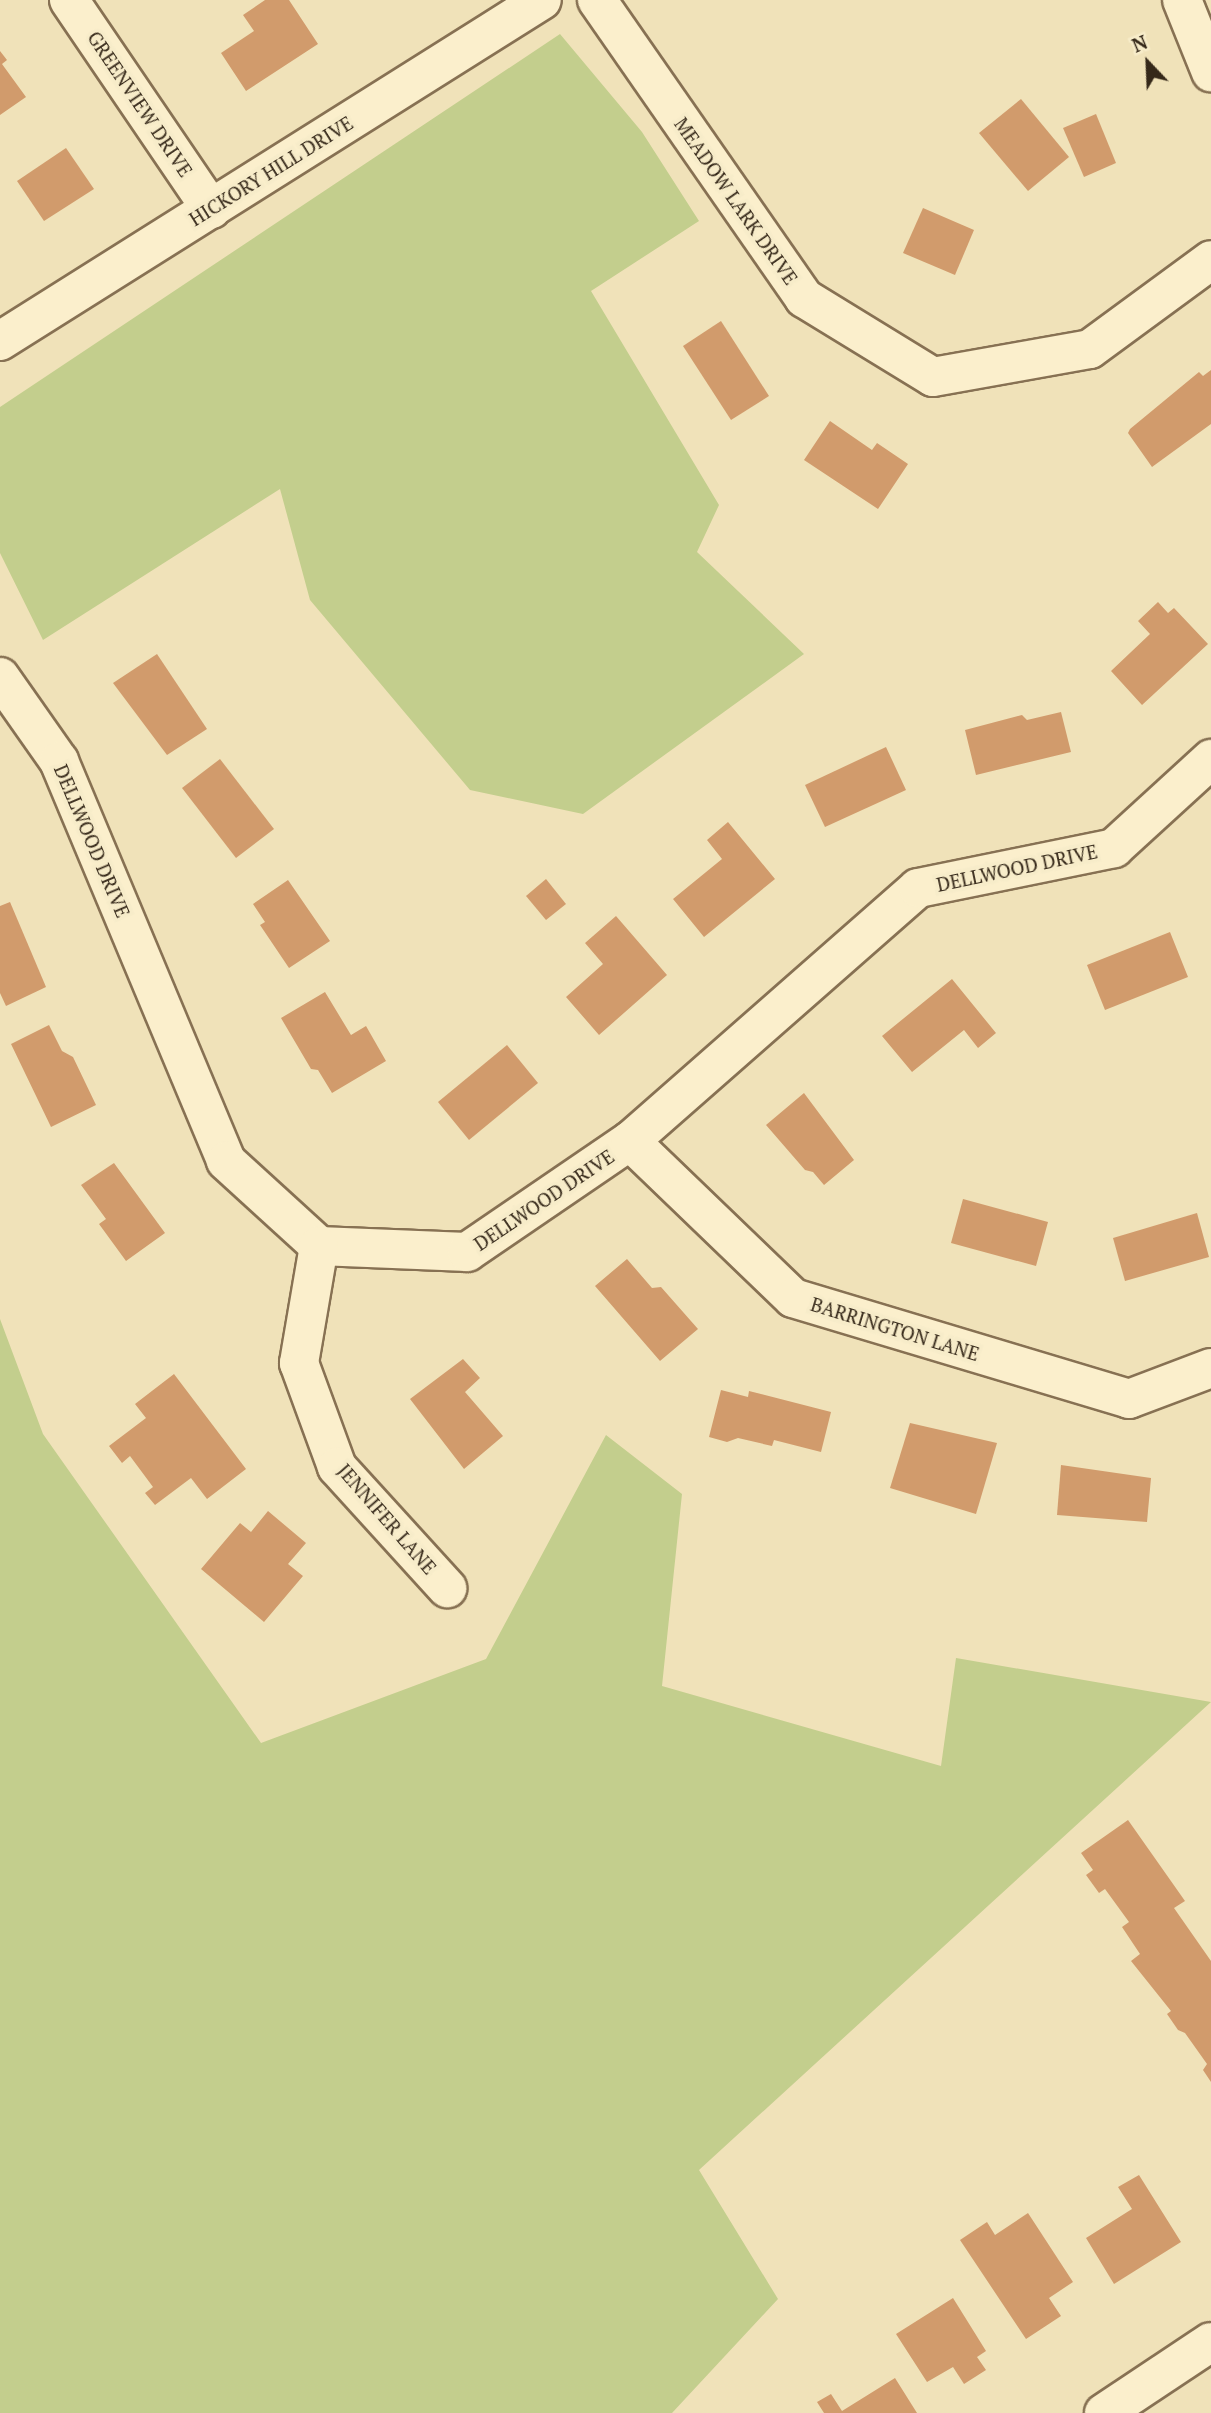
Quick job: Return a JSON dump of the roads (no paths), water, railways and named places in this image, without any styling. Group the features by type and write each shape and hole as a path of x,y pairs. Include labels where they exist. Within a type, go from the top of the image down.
{"street":[{"name":"GREENVIEW DRIVE","path":"69,0 211,209"},
{"name":"HICKORY HILL DRIVE","path":"0,341 542,0"},
{"name":"MEADOW LARK DRIVE","path":"597,0 804,298 933,377 1090,349 1211,260"},
{"path":"1182,0 1211,72"},
{"name":"DELLWOOD DRIVE","path":"0,677 59,761 226,1161 319,1246 467,1252 630,1141 918,888 1114,848 1211,759"},
{"name":"BARRINGTON LANE","path":"630,1141 793,1298 1129,1399 1211,1368"},
{"name":"JENNIFER LANE","path":"319,1246 299,1363 337,1467 447,1588"},
{"path":"1104,2413 1211,2342"}]}
